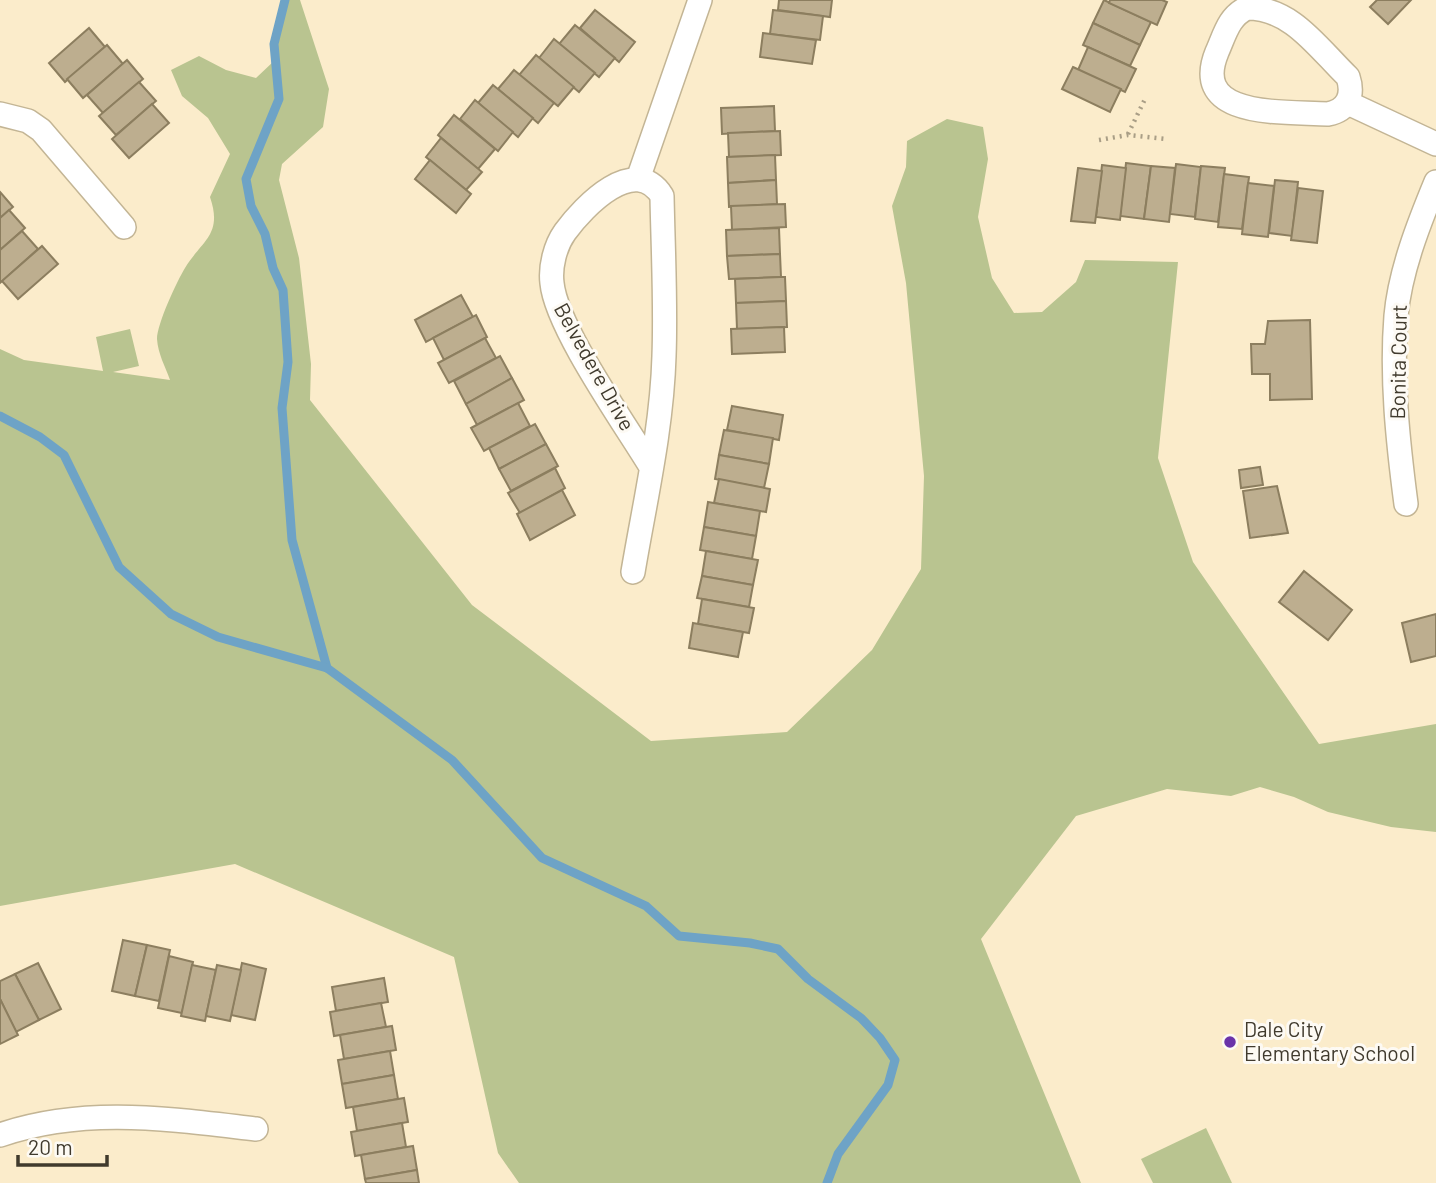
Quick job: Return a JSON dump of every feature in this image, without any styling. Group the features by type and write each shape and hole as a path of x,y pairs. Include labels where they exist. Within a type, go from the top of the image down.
{"street":[{"path":"638,179 700,0"},
{"path":"1247,8 1282,14 1348,76 1352,89 1348,103 1337,112 1328,114 1234,105 1219,92 1210,78 1211,67 1231,20 1247,8"},
{"path":"1348,103 1436,144"},
{"path":"0,114 28,121 41,130 124,227"},
{"name":"Belvedere Drive","path":"633,572 650,467 664,356 662,196 657,188 638,179 625,180 611,187 564,233 554,256 551,281 562,319 650,467"},
{"name":"Bonita Court","path":"1406,504 1395,394 1396,315 1405,274 1436,182"},
{"path":"0,1135 54,1120 104,1115 256,1129"}],"path":[{"path":"1128,135 1146,97"},
{"path":"1099,140 1128,135 1166,139"}],"green space":[{"path":"289,0 300,0 329,89 323,127 282,164 279,180 299,258 311,364 310,400 472,605 651,741 787,732 872,650 921,569 924,476 906,283 892,206 906,167 907,141 947,119 983,127 988,159 978,217 992,278 1014,313 1042,312 1076,282 1085,260 1178,262 1158,458 1193,562 1319,744 1436,724 1436,832 1391,827 1328,812 1294,797 1260,787 1231,796 1167,789 1076,816 981,939 1081,1183 519,1183 498,1153 454,957 235,864 0,906 0,349 24,360 103,371 96,337 130,329 139,366 113,372 170,380 157,339 160,323 182,274 212,229 214,220 210,197 230,154 208,118 182,96 171,70 199,56 226,70 256,78 274,61 275,37"},
{"path":"1206,1128 1232,1183 1153,1183 1141,1159"}],"building":[{"path":"779,0 832,0 830,17 778,10"},
{"path":"1104,0 1151,22 1140,45 1093,23"},
{"path":"1110,0 1167,2 1157,25 1109,3"},
{"path":"1377,0 1411,0 1388,24 1370,7"},
{"path":"595,10 635,42 619,62 580,28"},
{"path":"773,10 823,16 820,40 770,34"},
{"path":"1093,23 1140,45 1130,66 1083,45"},
{"path":"575,25 615,58 599,77 559,44"},
{"path":"89,28 105,47 65,82 49,63"},
{"path":"763,33 816,40 812,64 760,57"},
{"path":"554,39 595,73 579,92 539,58"},
{"path":"107,45 123,64 83,98 67,79"},
{"path":"1088,47 1136,69 1125,92 1078,70"},
{"path":"536,55 574,87 558,106 519,75"},
{"path":"127,60 143,79 103,113 87,95"},
{"path":"1073,67 1121,89 1110,112 1062,89"},
{"path":"514,70 554,103 538,123 498,89"},
{"path":"139,82 156,101 116,135 99,116"},
{"path":"493,85 533,118 518,137 478,103"},
{"path":"475,100 513,132 498,151 460,119"},
{"path":"152,104 169,123 129,158 112,139"},
{"path":"774,106 775,131 722,134 721,108"},
{"path":"454,115 495,149 478,169 438,135"},
{"path":"780,131 781,155 729,157 728,133"},
{"path":"441,138 482,172 466,190 426,157"},
{"path":"775,155 776,180 728,183 727,157"},
{"path":"430,160 471,194 456,213 415,179"},
{"path":"1126,163 1151,166 1144,219 1120,216"},
{"path":"1176,164 1201,167 1195,217 1170,214"},
{"path":"1102,165 1126,168 1120,220 1096,217"},
{"path":"1151,166 1175,168 1169,222 1144,219"},
{"path":"1201,166 1225,168 1218,222 1195,219"},
{"path":"1078,168 1102,171 1095,223 1071,221"},
{"path":"1224,174 1249,177 1242,229 1218,227"},
{"path":"776,180 777,204 729,207 728,183"},
{"path":"1275,180 1298,182 1292,236 1269,233"},
{"path":"1248,183 1274,186 1268,237 1242,234"},
{"path":"1298,188 1323,191 1317,243 1291,240"},
{"path":"0,192 13,207 0,218"},
{"path":"785,204 786,227 732,230 731,206"},
{"path":"9,210 25,228 0,250 0,218"},
{"path":"779,228 780,254 727,256 726,230"},
{"path":"22,231 38,249 0,283 0,250"},
{"path":"42,246 58,264 18,299 2,281"},
{"path":"780,254 781,277 729,279 727,256"},
{"path":"785,277 786,301 736,303 735,279"},
{"path":"461,295 473,317 426,342 415,320"},
{"path":"786,301 787,327 737,329 736,303"},
{"path":"476,315 487,337 444,360 433,338"},
{"path":"1310,320 1312,399 1270,400 1270,374 1252,374 1251,344 1265,344 1268,321"},
{"path":"784,327 785,352 732,354 731,329"},
{"path":"485,338 496,358 449,383 438,363"},
{"path":"500,356 512,378 466,404 454,381"},
{"path":"512,378 524,400 477,425 466,404"},
{"path":"518,403 530,426 484,451 471,428"},
{"path":"732,406 783,415 779,440 727,430"},
{"path":"535,424 546,444 499,469 489,448"},
{"path":"724,430 773,438 769,464 719,455"},
{"path":"546,444 558,466 511,491 499,469"},
{"path":"719,455 769,464 764,488 715,479"},
{"path":"1260,467 1263,485 1241,488 1239,470"},
{"path":"555,468 565,488 520,513 508,493"},
{"path":"719,479 770,489 766,512 714,503"},
{"path":"1277,486 1288,533 1250,538 1243,491"},
{"path":"562,490 575,515 530,540 517,514"},
{"path":"708,502 760,511 756,536 704,527"},
{"path":"704,527 756,536 752,559 700,550"},
{"path":"706,551 758,560 753,585 702,576"},
{"path":"1304,571 1352,610 1328,640 1279,602"},
{"path":"702,576 753,585 749,607 697,598"},
{"path":"702,599 754,608 749,633 698,624"},
{"path":"1436,614 1436,656 1411,662 1402,623"},
{"path":"693,623 743,632 738,657 689,648"},
{"path":"123,940 147,945 135,996 112,991"},
{"path":"147,945 170,950 159,1001 135,996"},
{"path":"169,956 193,962 182,1013 158,1008"},
{"path":"38,963 61,1009 39,1020 15,974"},
{"path":"242,963 266,969 255,1020 231,1015"},
{"path":"192,965 216,970 205,1021 181,1016"},
{"path":"217,965 241,970 230,1021 206,1016"},
{"path":"15,974 39,1020 16,1032 0,999 0,981"},
{"path":"384,978 388,1002 336,1011 332,987"},
{"path":"0,999 18,1035 0,1044"},
{"path":"381,1003 386,1027 334,1036 330,1012"},
{"path":"392,1026 396,1050 344,1059 340,1035"},
{"path":"390,1051 394,1075 342,1084 338,1060"},
{"path":"394,1075 398,1099 346,1108 342,1084"},
{"path":"404,1098 408,1122 357,1131 353,1107"},
{"path":"402,1123 406,1147 355,1156 351,1132"},
{"path":"413,1146 417,1170 365,1179 361,1155"},
{"path":"417,1170 419,1183 366,1183 365,1179"}],"waterway":[{"path":"285,0 274,44 279,99 246,179 251,206 265,234 273,268 283,290 288,362 282,408 292,540 327,668"},
{"path":"0,416 40,437 64,455 119,567 171,614 218,637 327,668 452,760 542,858 646,906 679,936 750,943 778,949 808,979 861,1018 880,1038 895,1060 888,1085 838,1154 827,1183"}],"place":[{"name":"Dale City Elementary School","path":"1230,1042"}]}
